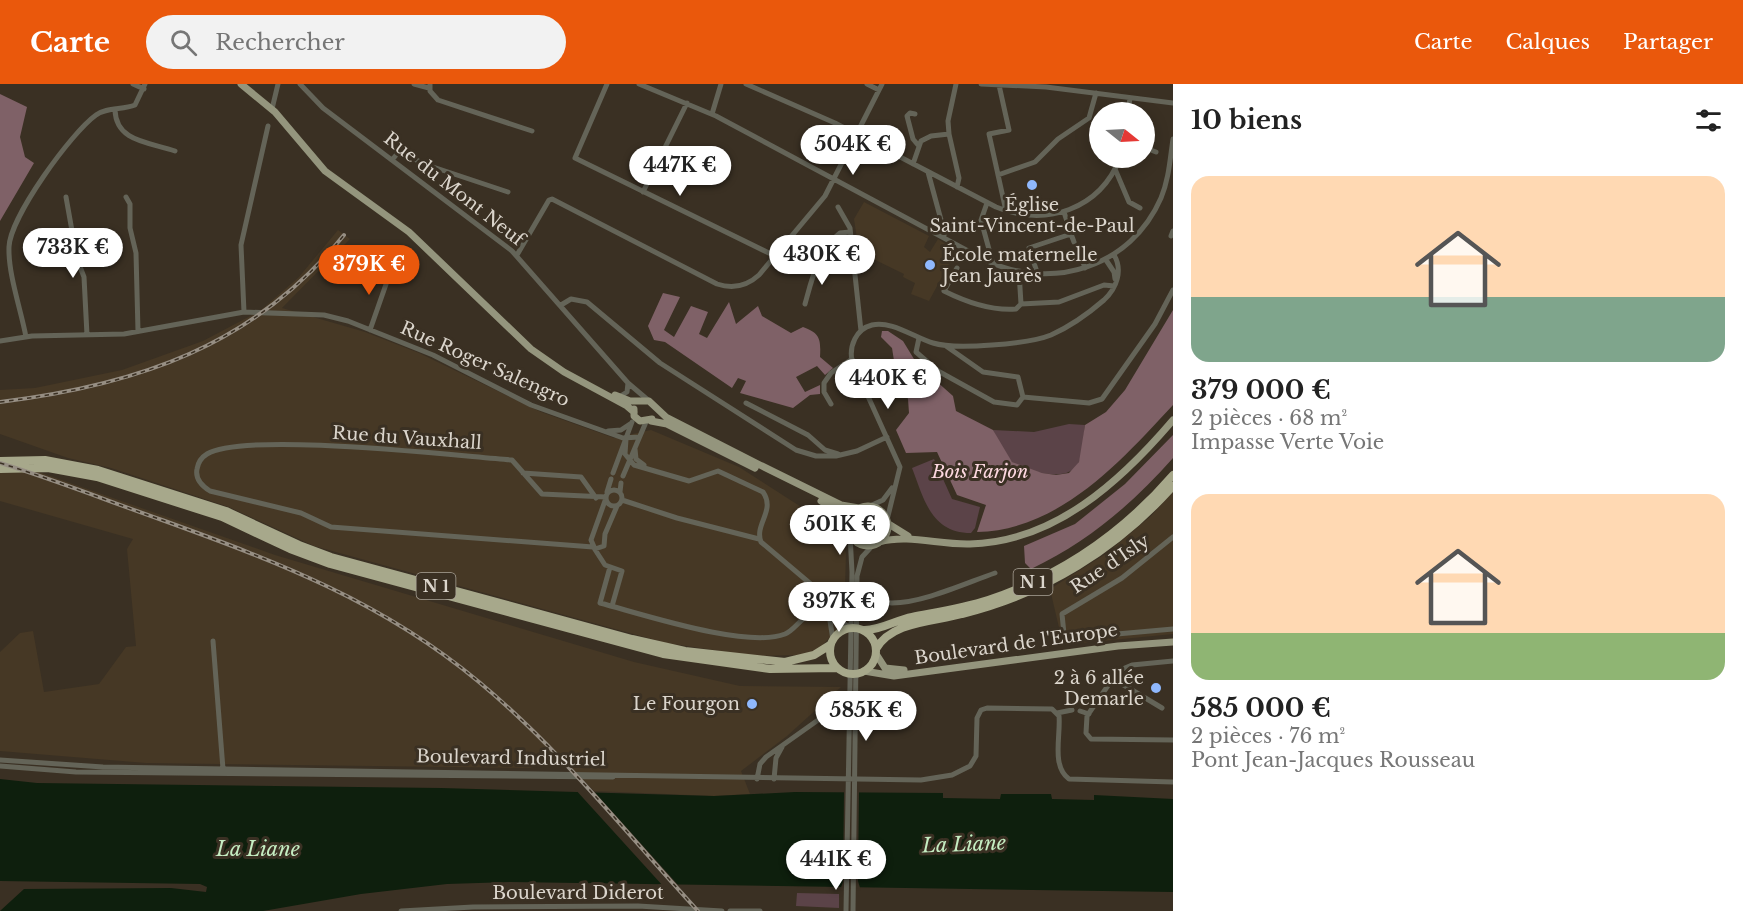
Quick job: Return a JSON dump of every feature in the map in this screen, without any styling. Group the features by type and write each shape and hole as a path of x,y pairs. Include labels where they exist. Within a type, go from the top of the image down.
{"highway":[{"name":"N 1","path":"0,462 29,459 107,472 226,511 298,545 331,557 652,644 713,656 777,662 805,658 831,643"},
{"name":"N 1","path":"0,470 61,466 216,515 294,551 330,564 638,648 695,660 749,667 837,668"},
{"name":"N 1","path":"863,630 978,603 1039,579 1108,537 1145,505 1173,475"},
{"name":"N 1","path":"876,651 883,639 898,630 992,606 1054,580 1118,538 1173,486"},
{"path":"851,628 863,630 872,638 876,651 872,664 864,671 850,674 837,668 830,656 831,643 840,632 851,628"}],"main road":[{"path":"241,84 272,109 329,175 409,232 535,352 582,382 635,410"},
{"path":"582,382 619,397 635,410 639,421 667,424 824,502 848,525"},
{"path":"635,410 648,401 656,409 734,452 832,501 846,507 870,506 880,510 887,521 900,533 919,539"},
{"path":"649,421 656,409"},
{"path":"859,508 851,514 848,525 850,535 860,544 876,544 899,538 946,543 984,543 1018,536 1054,522 1078,508 1117,478 1173,420"},
{"path":"876,544 886,534 887,521"},
{"name":"Boulevard de l'Europe","path":"876,651 885,668 900,671 1118,642 1173,640"},
{"name":"Boulevard de l'Europe","path":"864,671 891,676 1173,640"}],"street":[{"path":"27,337 10,256 12,233 52,164 68,143 96,115 135,105 145,87 134,84"},
{"path":"272,109 278,84"},
{"name":"Rue du Mont Neuf","path":"300,84 320,106 517,255 628,383 648,401"},
{"path":"414,84 430,86 438,100 532,131"},
{"path":"607,84 575,158 775,256"},
{"path":"639,84 712,114 993,264 1038,275 1084,268 1106,260 1136,236 1155,209 1167,180 1173,139"},
{"path":"712,114 721,84"},
{"path":"746,84 761,87 1006,211 1036,217 1064,212 1091,198 1115,169 1129,202 1140,208"},
{"path":"517,255 549,200 552,199 723,286 738,286 752,281 822,199 834,179 880,87 867,84"},
{"path":"956,84 947,124 959,178 957,187"},
{"path":"981,84 1095,93 1173,103"},
{"path":"999,85 1009,130 989,134 1006,211"},
{"path":"998,175 1035,162 1058,139 1089,118 1095,93"},
{"path":"1129,102 1130,98"},
{"path":"643,192 687,103"},
{"path":"115,110 116,123 122,132 172,150 166,156"},
{"path":"915,114 910,113 907,116 913,139 918,145"},
{"path":"244,312 242,245 268,126"},
{"path":"913,164 918,145 928,137 949,134"},
{"path":"392,160 397,154 403,153 424,164 508,192"},
{"path":"928,171 945,231 944,238"},
{"path":"66,196 77,259 84,277 87,335"},
{"path":"126,197 130,204 130,228 136,253 138,331"},
{"path":"987,203 981,220 993,264"},
{"path":"838,207 848,221 861,331"},
{"path":"1064,212 1074,242"},
{"path":"805,304 814,271 825,250 840,233 850,232"},
{"path":"1038,275 1029,248 1071,234"},
{"path":"1078,248 1084,268"},
{"path":"946,346 1027,340 1051,335 1100,303 1114,286 1119,270 1114,255"},
{"path":"1106,260 1114,272 1114,286"},
{"path":"957,268 944,291 965,301 1000,309 1016,309 1021,304 1059,302 1104,285 1114,286"},
{"path":"370,330 391,270"},
{"path":"1019,272 1021,304"},
{"path":"1023,397 1089,404 1102,399 1155,324 1173,290"},
{"path":"561,305 571,299 587,303 660,363 789,447 816,456 842,455 887,437"},
{"name":"Rue Roger Salengro","path":"0,341 27,337 138,331 244,312 324,315 370,330 442,359 528,404 626,439"},
{"path":"887,521 900,467 852,359 853,344 861,331 872,325 883,324 946,346 983,372 1018,377 1023,397"},
{"path":"919,338 915,349 917,354 943,375 1000,404 1017,405 1023,397"},
{"path":"831,404 824,392 824,383 831,373 852,359"},
{"path":"619,397 626,393 628,383"},
{"name":"Rue du Mont Neuf","path":"628,383 635,410"},
{"path":"746,404 808,435 825,450 842,455"},
{"path":"604,430 619,431 635,410"},
{"path":"612,606 622,571 609,567 594,548 591,540 635,410"},
{"path":"622,500 620,492 622,479 639,437 649,421"},
{"path":"626,439 639,437"},
{"path":"626,439 625,449 629,461"},
{"name":"Rue du Vauxhall","path":"594,548 331,526 305,514 210,491 197,477 198,465 203,457 213,451 274,444 512,460 542,494 596,498 606,496"},
{"path":"636,445 634,454 637,460 654,470"},
{"path":"629,461 689,481 718,471 758,490 765,496 768,506 759,539"},
{"path":"523,473 581,477 596,498"},
{"path":"870,506 883,500 898,479"},
{"path":"606,496 613,490 620,492"},
{"path":"606,496 609,505 616,506"},
{"path":"594,548 604,546 605,534 616,506 622,500"},
{"path":"622,500 677,518 759,539 765,547 815,587 837,619 851,628"},
{"path":"850,535 854,576 853,911"},
{"name":"Rue d'Isly","path":"1173,537 1122,578 1062,614 1064,634 1072,638 1173,629"},
{"path":"846,911 854,576 862,557 876,544"},
{"path":"609,567 600,603 736,636 764,637 788,632 809,614 816,603 815,587"},
{"path":"831,643 828,603 834,595 844,591 882,602 904,601 995,573"},
{"path":"213,641 223,771"},
{"path":"1173,661 1132,664 1118,671 1089,714 1086,733 1089,739 1173,740"},
{"path":"1112,678 1162,708"},
{"path":"757,779 764,759 844,702 850,690"},
{"name":"Boulevard Industriel","path":"0,766 65,772 597,774 909,781 948,776 966,770 974,761 977,718 981,710 987,708 1048,709 1057,713"},
{"path":"1072,710 1057,713 1059,764 1062,772 1069,779 1173,782"},
{"path":"1080,711 1089,714"},
{"path":"821,719 838,716 850,727"},
{"path":"774,779 776,758 786,744"},
{"name":"Boulevard Industriel","path":"0,760 62,766 223,771"},
{"name":"Boulevard Diderot","path":"401,911 434,909 722,911"},
{"path":"730,911 760,911"}],"shaded area":[{"path":"864,202 929,236 924,247 930,252 938,239 956,251 929,301 911,294 915,283 903,277 904,274 859,252 854,219"},
{"path":"338,230 350,239 282,308 365,332 419,353 541,412 614,438 651,430 739,467 837,530 846,553 844,622 818,650 802,655 755,656 666,643 314,546 229,507 111,468 68,458 0,434 0,390 35,388 122,370 203,341 260,311 299,277"},
{"path":"1069,424 1085,425 1082,454 1074,469 1058,474 1037,472 1012,462 1003,451 993,430 1034,432"},
{"path":"934,459 952,499 980,507 975,528 971,533 957,531 938,521 925,502 912,468"},
{"path":"36,471 275,555 634,662 740,686 841,687 787,736 741,771 750,794 714,796 594,791 567,763 540,764 531,768 146,763 0,751 0,652 20,633 33,631 44,692 99,684 126,647 136,646 127,549 133,539 0,501 0,473"},
{"path":"1173,492 1173,634 1072,644 1060,632 1050,589 1107,553 1151,516"},
{"path":"868,510 879,515 884,526 879,537 868,542 857,537 852,526 857,515"},
{"path":"797,893 839,894 839,908 796,906"}],"green space":[{"path":"0,94 27,107 20,137 25,157 34,163 0,221"},
{"path":"663,293 680,297 664,330 674,337 691,306 708,312 699,334 707,338 729,302 736,324 758,306 762,316 791,333 803,327 813,332 820,341 820,357 833,368 825,375 817,366 796,377 805,392 820,385 820,394 810,395 793,408 740,393 746,381 738,378 732,388 665,342 654,340 648,326"},
{"name":"Bois Farjon","path":"1173,310 1173,405 1110,469 1062,506 1035,519 1007,528 977,532 986,505 957,495 937,452 906,453 896,430 909,413 908,399 895,367 892,348 881,337 882,331 888,331 903,341 917,364 953,396 956,411 993,430 1012,462 1042,473 1056,475 1069,473 1079,462 1085,425 1106,412 1125,390"},
{"path":"1173,435 1173,458 1125,507 1090,534 1052,558 1031,569 1025,563 1024,546 1075,524 1125,484"}],"water":[{"name":"La Liane","path":"0,779 37,783 441,788 714,796 795,792 943,793 943,798 1000,799 1001,794 1051,794 1052,799 1094,800 1094,795 1173,799 1173,892 511,882 447,884 361,894 263,911 0,911 24,889 171,888 206,892 207,887 200,884 0,881"}],"pier":[{"path":"574,788 591,788 679,886 663,886"},
{"path":"844,790 859,790 858,881 861,891 840,890 843,882"}],"railway":[{"path":"0,402 99,384 145,371 190,354 232,332 272,306 309,273 344,235"},
{"path":"0,463 247,552 328,587 405,629 443,654 509,708 565,764 698,911"}],"place":[{"name":"Église Saint-Vincent-de-Paul","path":"1032,185"},
{"name":"École maternelle Jean Jaurès","path":"930,265"},
{"name":"2 à 6 allée Demarle","path":"1156,688"},
{"name":"Le Fourgon","path":"752,704"}]}
